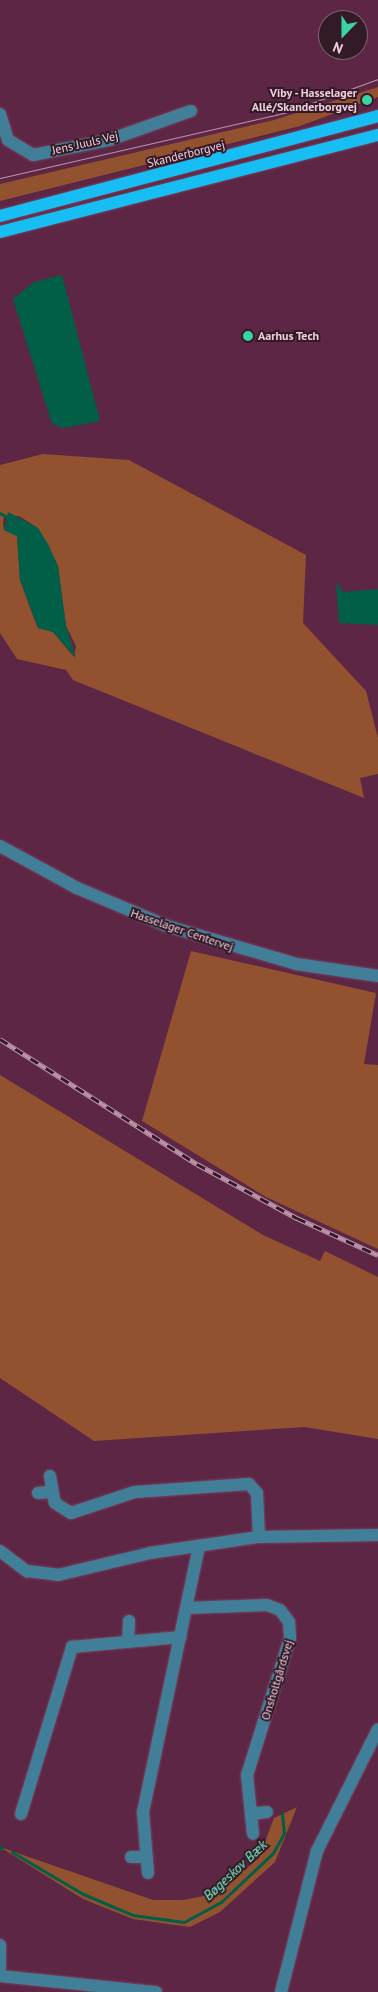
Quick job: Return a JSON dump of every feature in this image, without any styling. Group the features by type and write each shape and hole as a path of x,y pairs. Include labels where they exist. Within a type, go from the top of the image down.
{"main road":[{"name":"Skanderborgvej","path":"0,216 378,116"},
{"path":"0,232 378,135"}],"street":[{"name":"Jens Juuls Vej","path":"0,114 8,140 33,155 109,140 190,112"},
{"name":"Hasselager Centervej","path":"0,846 77,888 166,926 296,964 378,976"},
{"path":"50,1476 51,1492 55,1503 71,1512 136,1492 243,1482 257,1493 258,1537"},
{"path":"38,1493 51,1492"},
{"path":"0,1551 27,1571 58,1575 199,1546 258,1537 378,1535"},
{"path":"148,1872 143,1812 199,1546"},
{"name":"Onsholtgårdsvej","path":"187,1608 267,1605 280,1610 289,1622 290,1638 247,1775 253,1834"},
{"path":"128,1642 129,1621"},
{"path":"21,1814 72,1647 181,1637"},
{"path":"281,1992 318,1851 378,1729"},
{"path":"251,1814 267,1812"},
{"path":"131,1857 146,1857"},
{"path":"0,1945 0,1967"},
{"path":"0,1976 83,1988 156,1992"}],"shaded area":[{"path":"378,87 378,97 300,126 0,201 0,184 274,120"},
{"path":"62,275 100,421 63,428 52,424 13,299 34,282"},
{"path":"43,454 129,460 306,555 303,623 366,691 378,738 378,774 360,778 364,798 73,680 66,670 17,659 0,633 0,465","holes":["19,516 38,528 58,566 66,626 76,646 74,657 53,632 38,628 20,580 17,536 4,530 4,517"]},
{"path":"8,512 38,528 48,544 58,566 66,626 76,658 53,632 38,628 20,580 17,536 4,530"},
{"path":"336,582 343,592 378,589 378,625 339,623"},
{"path":"191,951 376,993 364,1064 378,1065 378,1249 266,1197 142,1121"},
{"path":"0,1075 263,1235 320,1261 325,1251 378,1277 378,1439 304,1427 94,1441 0,1378"},
{"path":"297,1807 275,1862 220,1912 190,1927 133,1919 83,1899 0,1847 153,1900 183,1900 214,1894 259,1858 274,1818"}],"waterway":[{"path":"0,513 8,518"},
{"name":"Bøgeskov Bæk","path":"12,1852 83,1894 133,1915 184,1922 221,1902 273,1853 284,1833 282,1813"}],"tram line":[{"path":"0,178 284,113 378,79"}],"railway":[{"path":"0,1039 197,1164 297,1218 378,1255"}],"place":[{"name":"Viby - Hasselager Allé/Skanderborgvej","path":"367,100"},
{"name":"Aarhus Tech","path":"248,336"}]}
